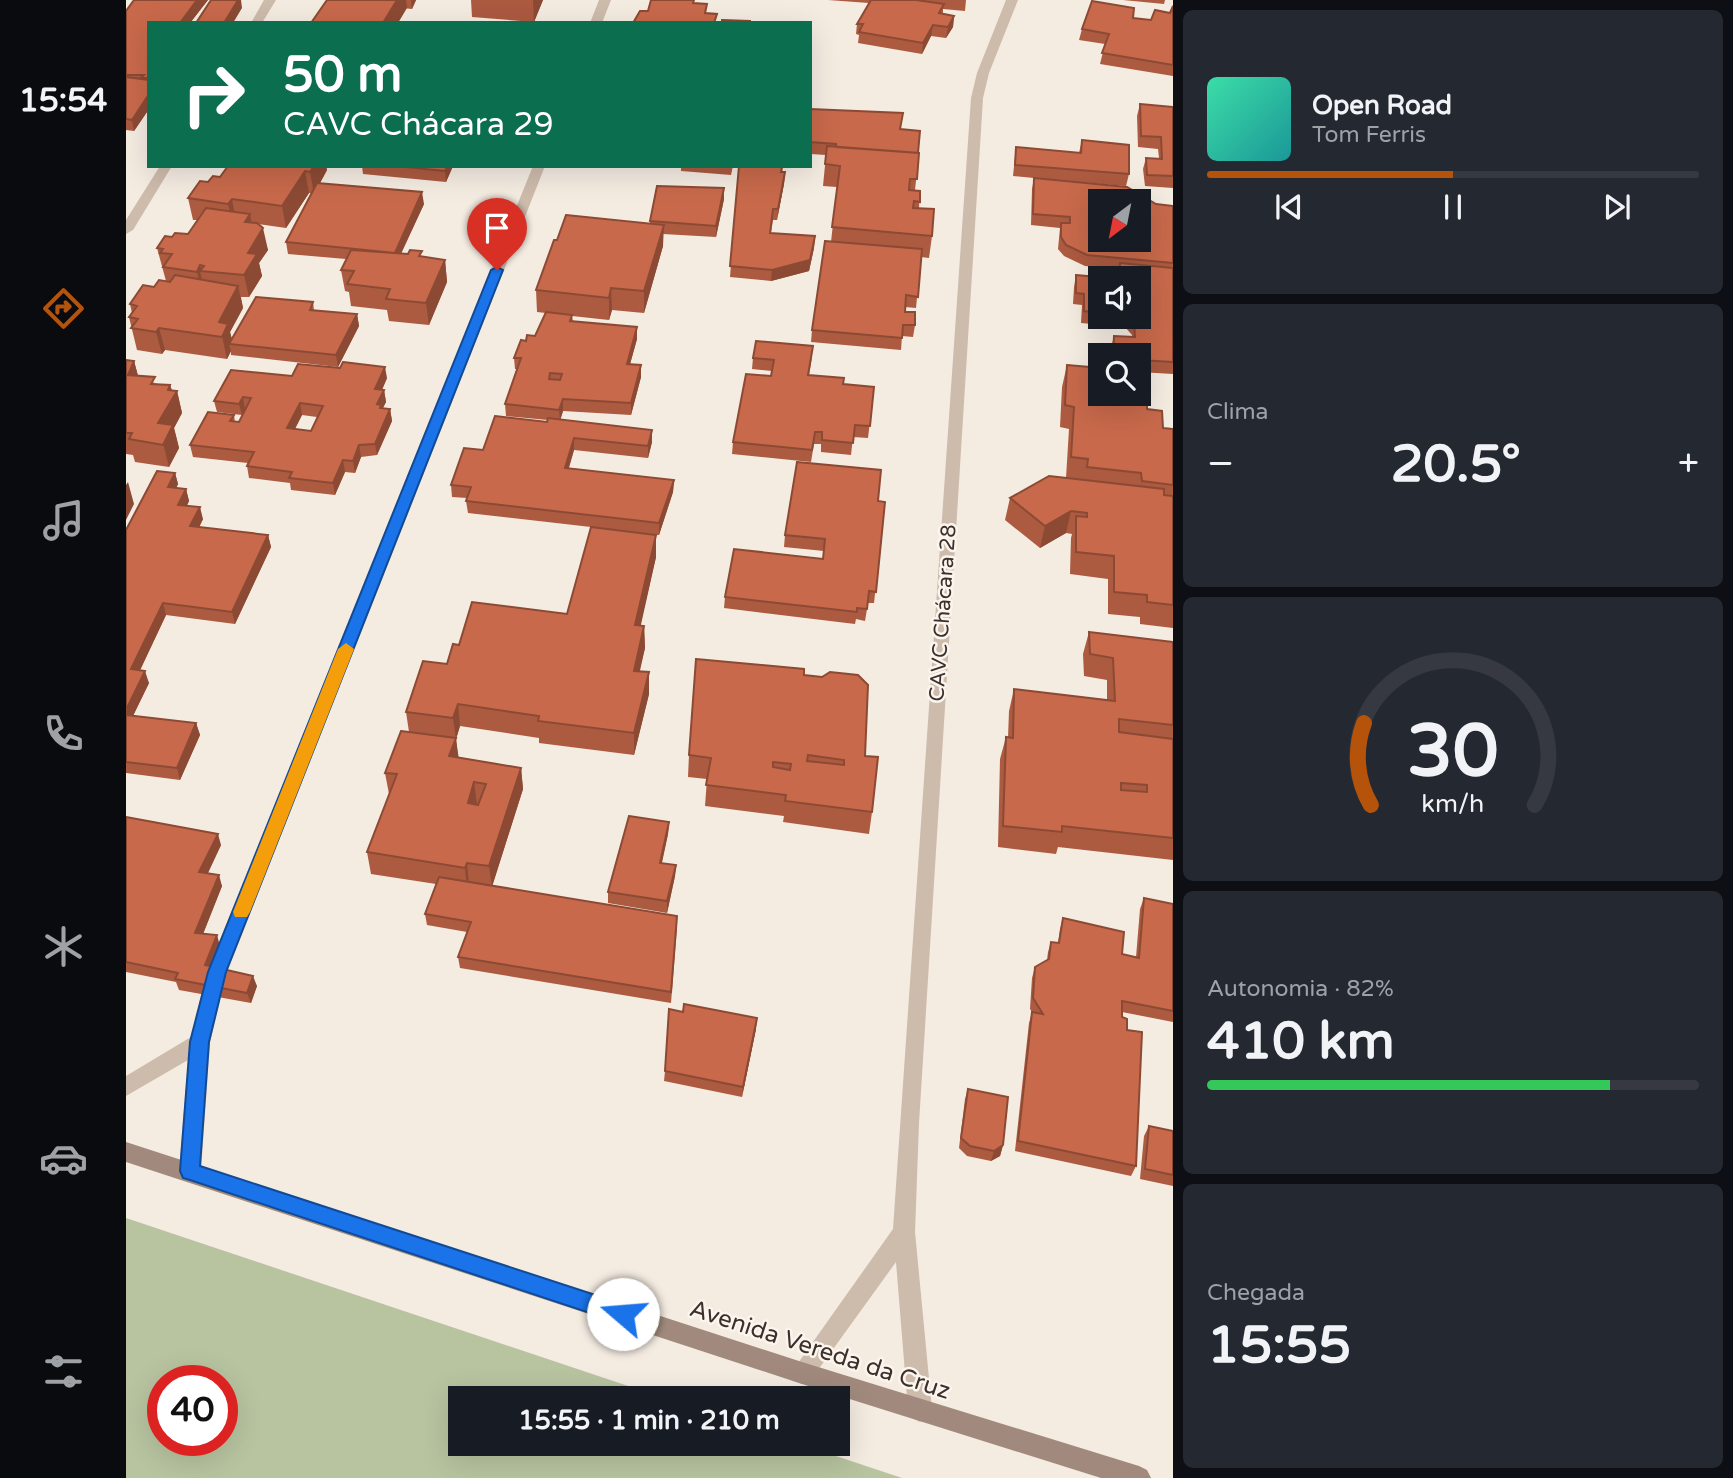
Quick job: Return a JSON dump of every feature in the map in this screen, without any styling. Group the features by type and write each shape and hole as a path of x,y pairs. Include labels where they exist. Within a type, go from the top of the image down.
{"street":[{"path":"257,21 270,0"},
{"path":"597,21 605,0"},
{"name":"CAVC Chácara 28","path":"920,1409 904,1232 977,98 983,73 1012,0"},
{"path":"126,230 165,168"},
{"path":"190,1171 200,1042 222,959 538,168"},
{"path":"126,1087 200,1042"},
{"name":"Avenida Vereda da Cruz","path":"126,1152 802,1373 1139,1478"},
{"path":"802,1373 904,1232"}],"green space":[{"path":"126,1218 628,1386 448,1386 448,1456 836,1456 902,1478 126,1478"}],"building":[{"path":"134,0 197,0 181,21 147,21 147,78 141,78 144,75 126,75 126,11"},
{"path":"211,0 238,0 225,21 197,21"},
{"path":"327,0 397,0 384,21 312,21"},
{"path":"651,0 694,0 693,3 707,4 705,13 717,14 715,21 634,21 640,11 648,11"},
{"path":"871,0 916,0 944,4 939,13 954,16 948,27 933,25 923,43 859,32 863,24 857,24"},
{"path":"1092,1 1134,8 1133,18 1151,20 1155,10 1170,13 1173,6 1173,65 1102,53 1109,34 1082,29"},
{"path":"126,77 147,80 147,97 132,120 126,119"},
{"path":"1140,104 1173,107 1173,176 1147,175 1146,158 1162,159 1161,137 1141,136"},
{"path":"812,109 903,113 900,129 920,131 918,153 836,147 836,144 812,142"},
{"path":"1082,140 1129,145 1129,174 1015,165 1016,147 1081,153"},
{"path":"827,146 919,153 917,179 910,179 909,190 920,191 920,202 914,201 913,208 934,209 932,236 832,227 840,166 825,164"},
{"path":"227,168 313,168 310,172 305,171 282,206 232,199 228,204 188,198 200,181 208,182 213,176 220,177"},
{"path":"415,168 446,168 445,171"},
{"path":"739,168 782,168 781,172 785,172 778,209 773,209 770,233 815,236 810,260 772,270 730,266"},
{"path":"1034,178 1130,189 1088,189 1088,252 1152,252 1152,202 1173,206 1173,263 1087,255 1066,245 1061,237 1061,223 1070,223 1070,217 1033,214"},
{"path":"317,183 422,192 395,253 286,242"},
{"path":"657,186 724,188 716,226 650,221"},
{"path":"206,208 250,214 245,222 257,223 263,228 248,253 257,254 244,275 200,271 204,266 200,265 197,272 163,267 172,254 160,253 163,249 157,248 165,236 172,237 175,233 188,234"},
{"path":"566,215 664,225 644,291 611,288 609,298 536,290"},
{"path":"825,241 922,249 918,297 906,295 905,312 915,312 915,325 903,325 902,338 812,330"},
{"path":"351,250 408,254 410,250 422,251 419,256 445,260 426,303 386,299 390,289 347,284 354,271 341,270"},
{"path":"1120,263 1173,268 1173,362 1151,361 1151,343 1114,343 1114,336 1135,337 1134,329 1151,329 1151,266 1120,266"},
{"path":"175,275 238,286 219,322 228,324 222,337 159,328 156,332 131,328 138,319 129,317 137,306 130,304 143,285 154,287 159,280 170,282"},
{"path":"1076,275 1088,276 1088,311 1084,311 1084,294 1076,293"},
{"path":"256,297 313,302 310,310 357,314 336,355 229,344"},
{"path":"546,312 572,315 570,321 637,327 627,364 641,365 631,403 563,399 559,410 505,404 521,358 514,358 521,340 526,341 527,335 535,336","holes":["550,373 562,374 560,380 549,379"]},
{"path":"756,341 813,346 808,375 844,378 843,384 874,387 870,426 855,425 853,443 822,440 822,432 815,432 812,450 733,442 746,374 771,376 774,360 753,358"},
{"path":"126,360 134,361 128,375 155,377 151,384 170,385 168,390 177,391 158,423 173,425 163,445 129,439 132,433 126,433"},
{"path":"343,362 385,367 375,389 384,390 377,404 381,405 380,408 390,409 375,444 359,445 353,461 343,460 333,483 289,478 292,472 247,466 254,452 190,445 208,412 234,415 230,421 239,422 251,398 243,397 239,404 214,401 231,370 292,376 298,364 340,368","holes":["300,403 323,406 311,431 287,428"]},
{"path":"1067,365 1088,367 1088,406 1147,406 1147,409 1162,411 1163,428 1173,429 1173,485 1142,481 1141,473 1087,467 1088,459 1071,457 1074,407 1065,405"},
{"path":"495,416 547,422 548,418 652,430 648,446 574,438 565,468 674,480 659,523 466,501 471,487 451,485 464,448 483,450"},
{"path":"797,462 881,470 878,501 885,502 876,592 869,591 867,609 857,608 857,612 725,597 734,549 823,559 825,539 785,535"},
{"path":"157,471 175,473 168,487 186,489 178,505 200,507 190,526 268,535 232,612 163,603 131,669 145,671 126,710 126,530"},
{"path":"1049,476 1164,489 1164,495 1173,496 1173,605 1147,602 1147,595 1114,592 1114,556 1076,552 1076,516 1087,517 1087,513 1071,511 1045,526 1010,498"},
{"path":"591,527 656,535 635,625 644,626 634,671 649,672 634,733 538,721 539,716 458,704 453,718 406,712 423,661 447,664 453,644 459,645 472,602 567,614"},
{"path":"1089,632 1173,642 1173,725 1119,719 1119,732 1173,739 1173,838 1062,826 1062,832 1003,826 1006,737 1013,738 1014,689 1115,701 1113,658 1090,654","holes":["1121,783 1147,785 1147,792 1121,790"]},
{"path":"696,659 804,669 804,675 822,677 830,672 858,675 868,685 865,756 878,757 872,812 785,801 786,795 706,785 711,758 689,755","holes":["808,755 844,760 844,765 807,761","773,762 791,764 790,770 773,767"]},
{"path":"126,715 196,723 177,768 126,762"},
{"path":"401,731 456,738 449,756 521,768 489,866 467,863 465,868 367,852 397,774 385,773","holes":["474,782 486,784 478,805 468,803"]},
{"path":"629,816 669,822 660,863 676,865 667,901 608,892"},
{"path":"126,817 218,834 199,872 219,875 195,933 217,935 205,965 253,976 247,993 175,979 178,973 126,962"},
{"path":"439,877 677,916 671,992 458,957 471,922 425,914"},
{"path":"1144,898 1173,904 1173,1011 1122,1001 1122,1017 1127,1019 1127,1030 1142,1032 1136,1166 1018,1141 1032,1012 1043,1014 1033,998 1035,967 1049,959 1051,942 1059,943 1063,918 1124,932 1122,954 1139,958"},
{"path":"684,1004 757,1018 743,1087 665,1071 669,1009 683,1012"},
{"path":"968,1089 1008,1097 1003,1145 994,1151 970,1146 961,1138"},
{"path":"1149,1126 1173,1131 1173,1175 1145,1169"}],"slow traffic":[{"path":"241,912 346,649"}],"route":[{"path":"497,270 217,972 200,1042 190,1171 623,1314"}]}
